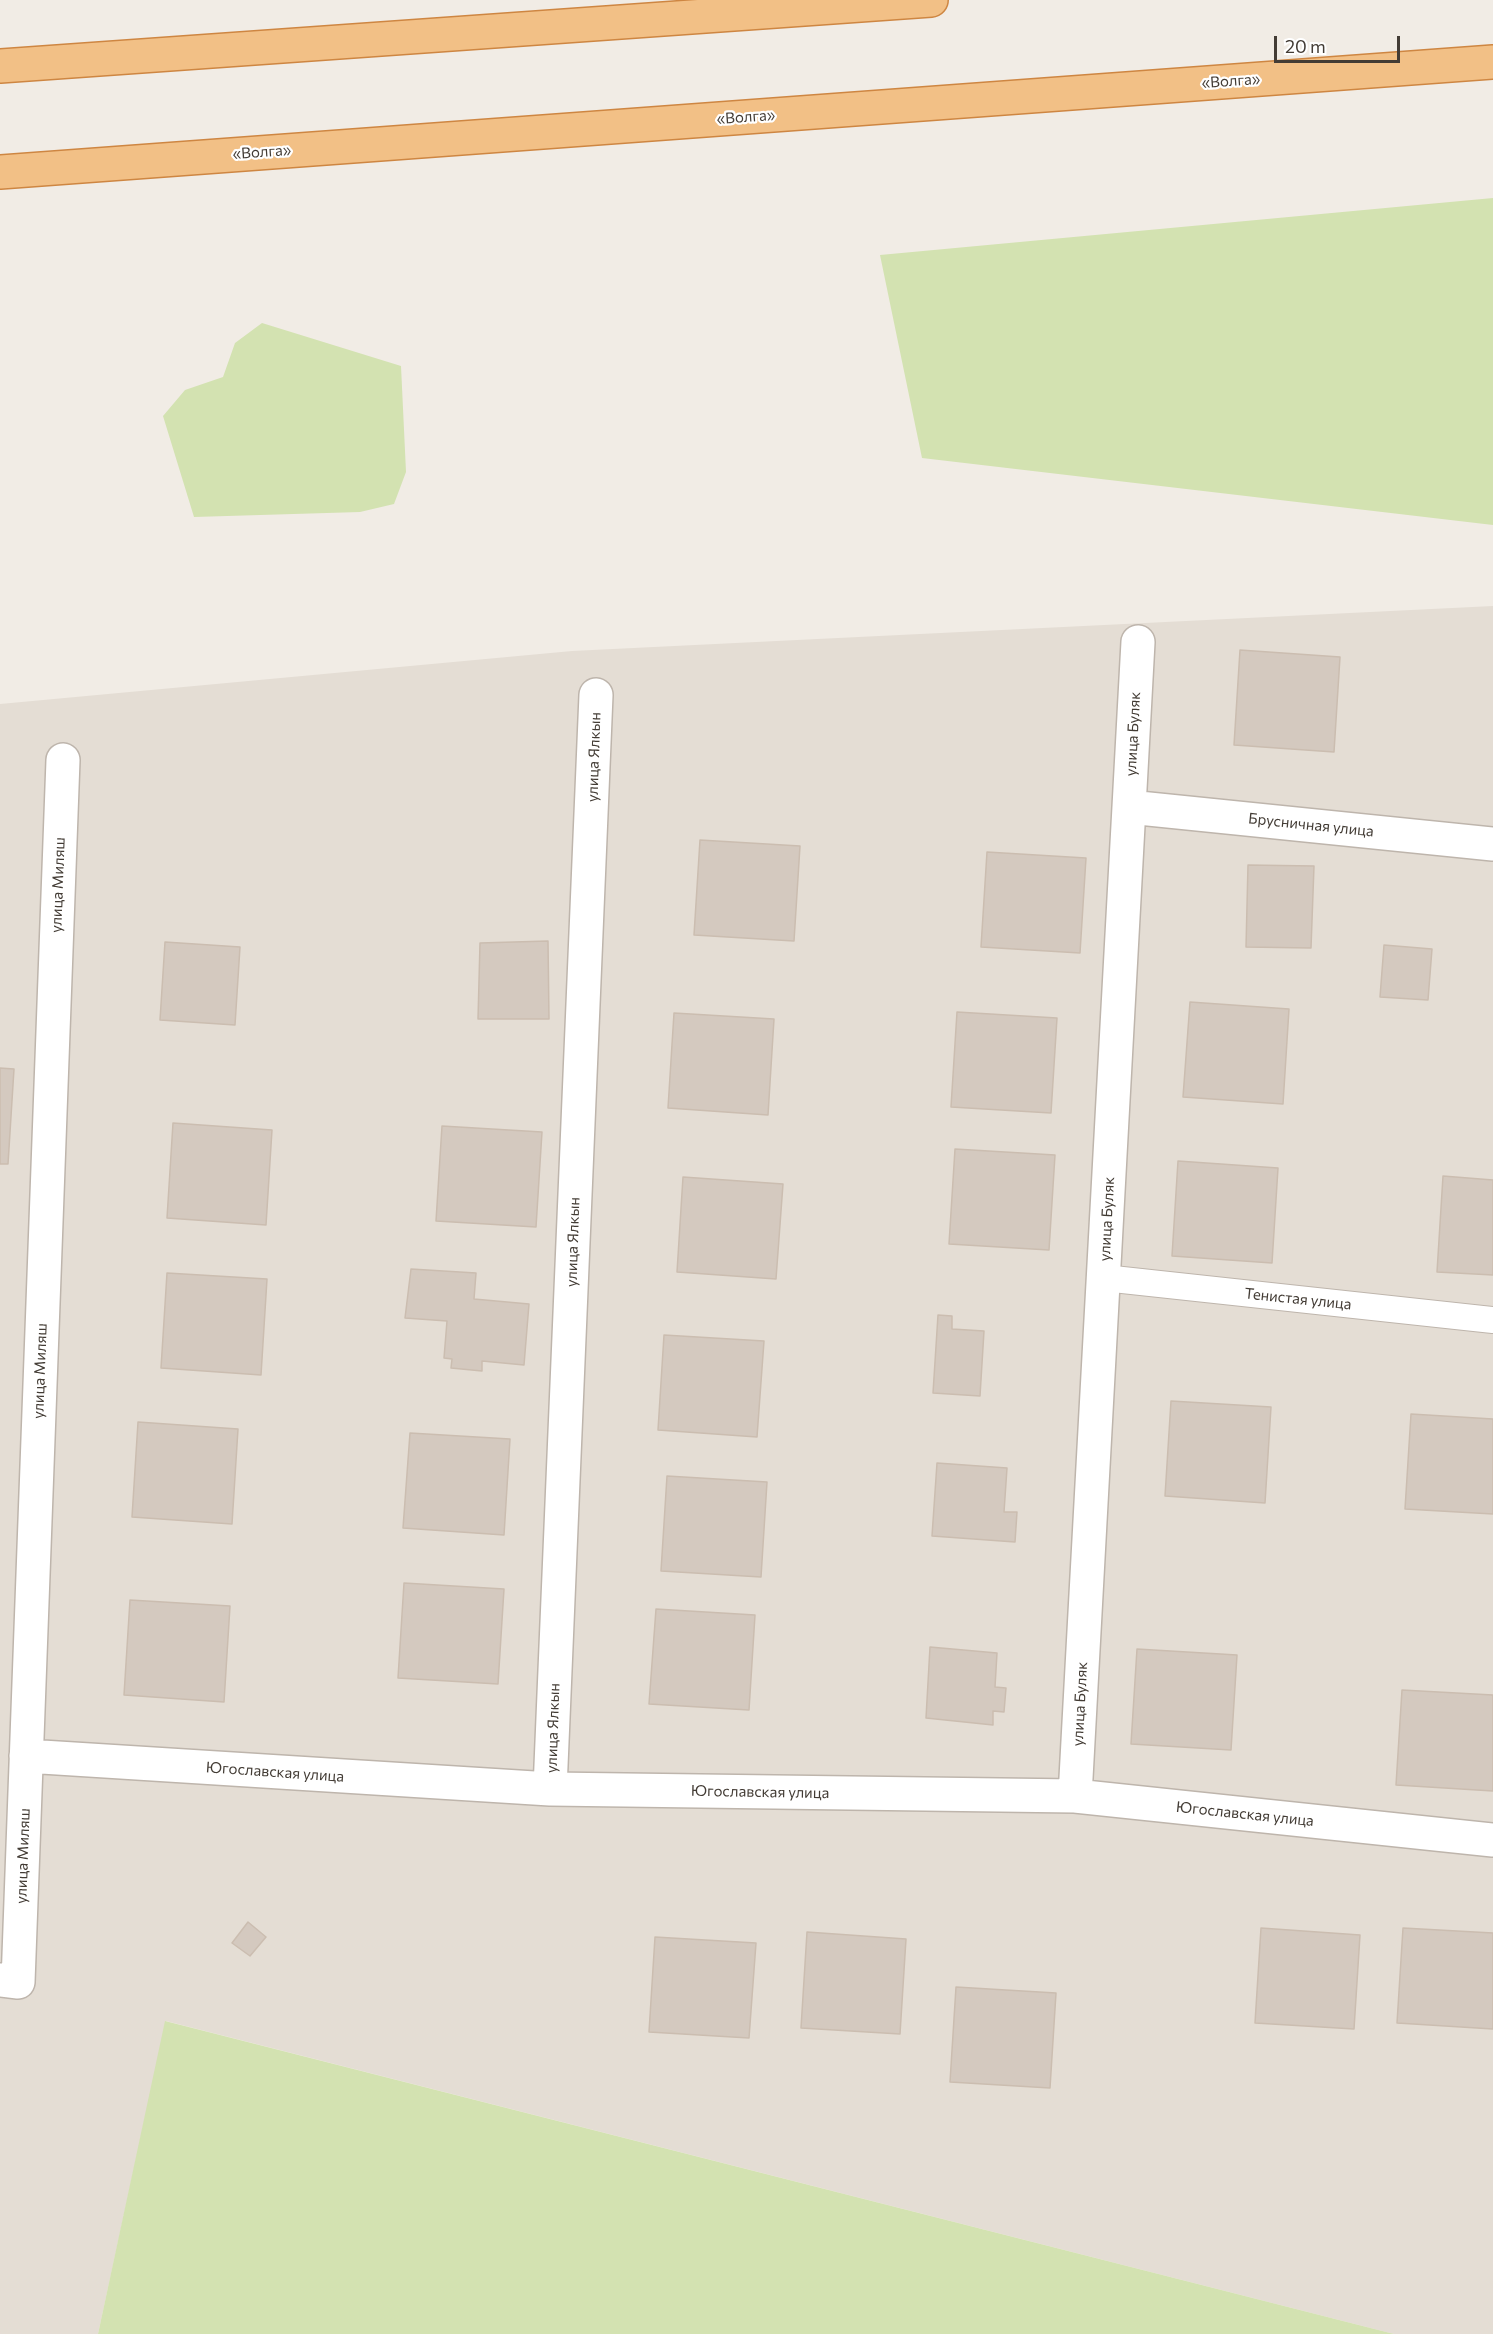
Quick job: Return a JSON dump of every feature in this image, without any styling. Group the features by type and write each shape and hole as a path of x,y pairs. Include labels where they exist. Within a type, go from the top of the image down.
{"highway":[{"path":"0,66 931,0"},
{"name":"«Волга»","path":"0,172 1493,62"}],"street":[{"name":"улица Буляк","path":"1075,1796 1138,642"},
{"name":"улица Ялкын","path":"550,1789 596,695"},
{"name":"улица Миляш","path":"9,1981 26,1756 63,760"},
{"name":"Брусничная улица","path":"1129,807 1493,844"},
{"name":"Югославская улица","path":"26,1756 550,1789 1075,1796 1493,1840"}],"lane":[{"name":"Тенистая улица","path":"1104,1278 1493,1320"}],"shaded area":[{"path":"1493,606 1493,2334 1394,2334 166,2021 98,2334 0,2334 0,704 572,651"}],"green space":[{"path":"1493,198 1493,525 922,458 880,255"},
{"path":"262,323 401,366 406,472 394,504 360,512 194,517 163,416 185,390 223,377 235,343"},
{"path":"165,2021 1394,2334 98,2334"}],"building":[{"path":"1240,650 1340,657 1334,752 1234,745"},
{"path":"700,840 800,846 794,941 694,935"},
{"path":"987,852 1086,858 1080,953 981,947"},
{"path":"1248,865 1314,866 1311,948 1246,947"},
{"path":"548,941 549,1019 478,1019 480,943"},
{"path":"165,942 240,947 235,1025 160,1020"},
{"path":"1384,945 1432,949 1428,1000 1380,997"},
{"path":"1190,1002 1289,1009 1283,1104 1183,1097"},
{"path":"957,1012 1057,1018 1051,1113 951,1107"},
{"path":"674,1013 774,1019 768,1115 668,1108"},
{"path":"0,1068 14,1069 8,1164 0,1164"},
{"path":"173,1123 272,1130 266,1225 167,1218"},
{"path":"442,1126 542,1132 536,1227 436,1221"},
{"path":"955,1149 1055,1155 1049,1250 949,1244"},
{"path":"1178,1161 1278,1168 1272,1263 1172,1256"},
{"path":"1443,1176 1493,1180 1493,1275 1437,1272"},
{"path":"683,1177 783,1184 776,1279 677,1272"},
{"path":"411,1269 476,1273 474,1299 529,1304 524,1365 482,1361 482,1371 451,1368 452,1359 444,1358 447,1321 405,1318"},
{"path":"167,1273 267,1279 261,1375 161,1368"},
{"path":"938,1315 952,1316 952,1329 984,1331 980,1396 933,1393"},
{"path":"664,1335 764,1341 757,1437 658,1430"},
{"path":"1171,1401 1271,1407 1265,1503 1165,1496"},
{"path":"1411,1414 1493,1419 1493,1514 1405,1509"},
{"path":"138,1422 238,1429 232,1524 132,1517"},
{"path":"410,1433 510,1439 504,1535 403,1528"},
{"path":"937,1463 1007,1468 1004,1512 1017,1512 1015,1542 932,1536"},
{"path":"667,1476 767,1482 761,1577 661,1571"},
{"path":"404,1583 504,1589 498,1684 398,1678"},
{"path":"130,1600 230,1606 224,1702 124,1695"},
{"path":"656,1609 755,1615 749,1710 649,1704"},
{"path":"930,1647 997,1653 995,1687 1006,1688 1004,1712 993,1711 993,1725 926,1718"},
{"path":"1137,1649 1237,1655 1231,1750 1131,1744"},
{"path":"1402,1690 1493,1695 1493,1791 1396,1785"},
{"path":"248,1922 266,1937 250,1956 232,1943"},
{"path":"1261,1928 1360,1935 1354,2029 1255,2023"},
{"path":"1403,1928 1493,1933 1493,2029 1397,2023"},
{"path":"807,1932 906,1939 900,2034 801,2028"},
{"path":"655,1937 756,1943 749,2038 649,2032"},
{"path":"956,1987 1056,1993 1050,2088 950,2082"}]}
